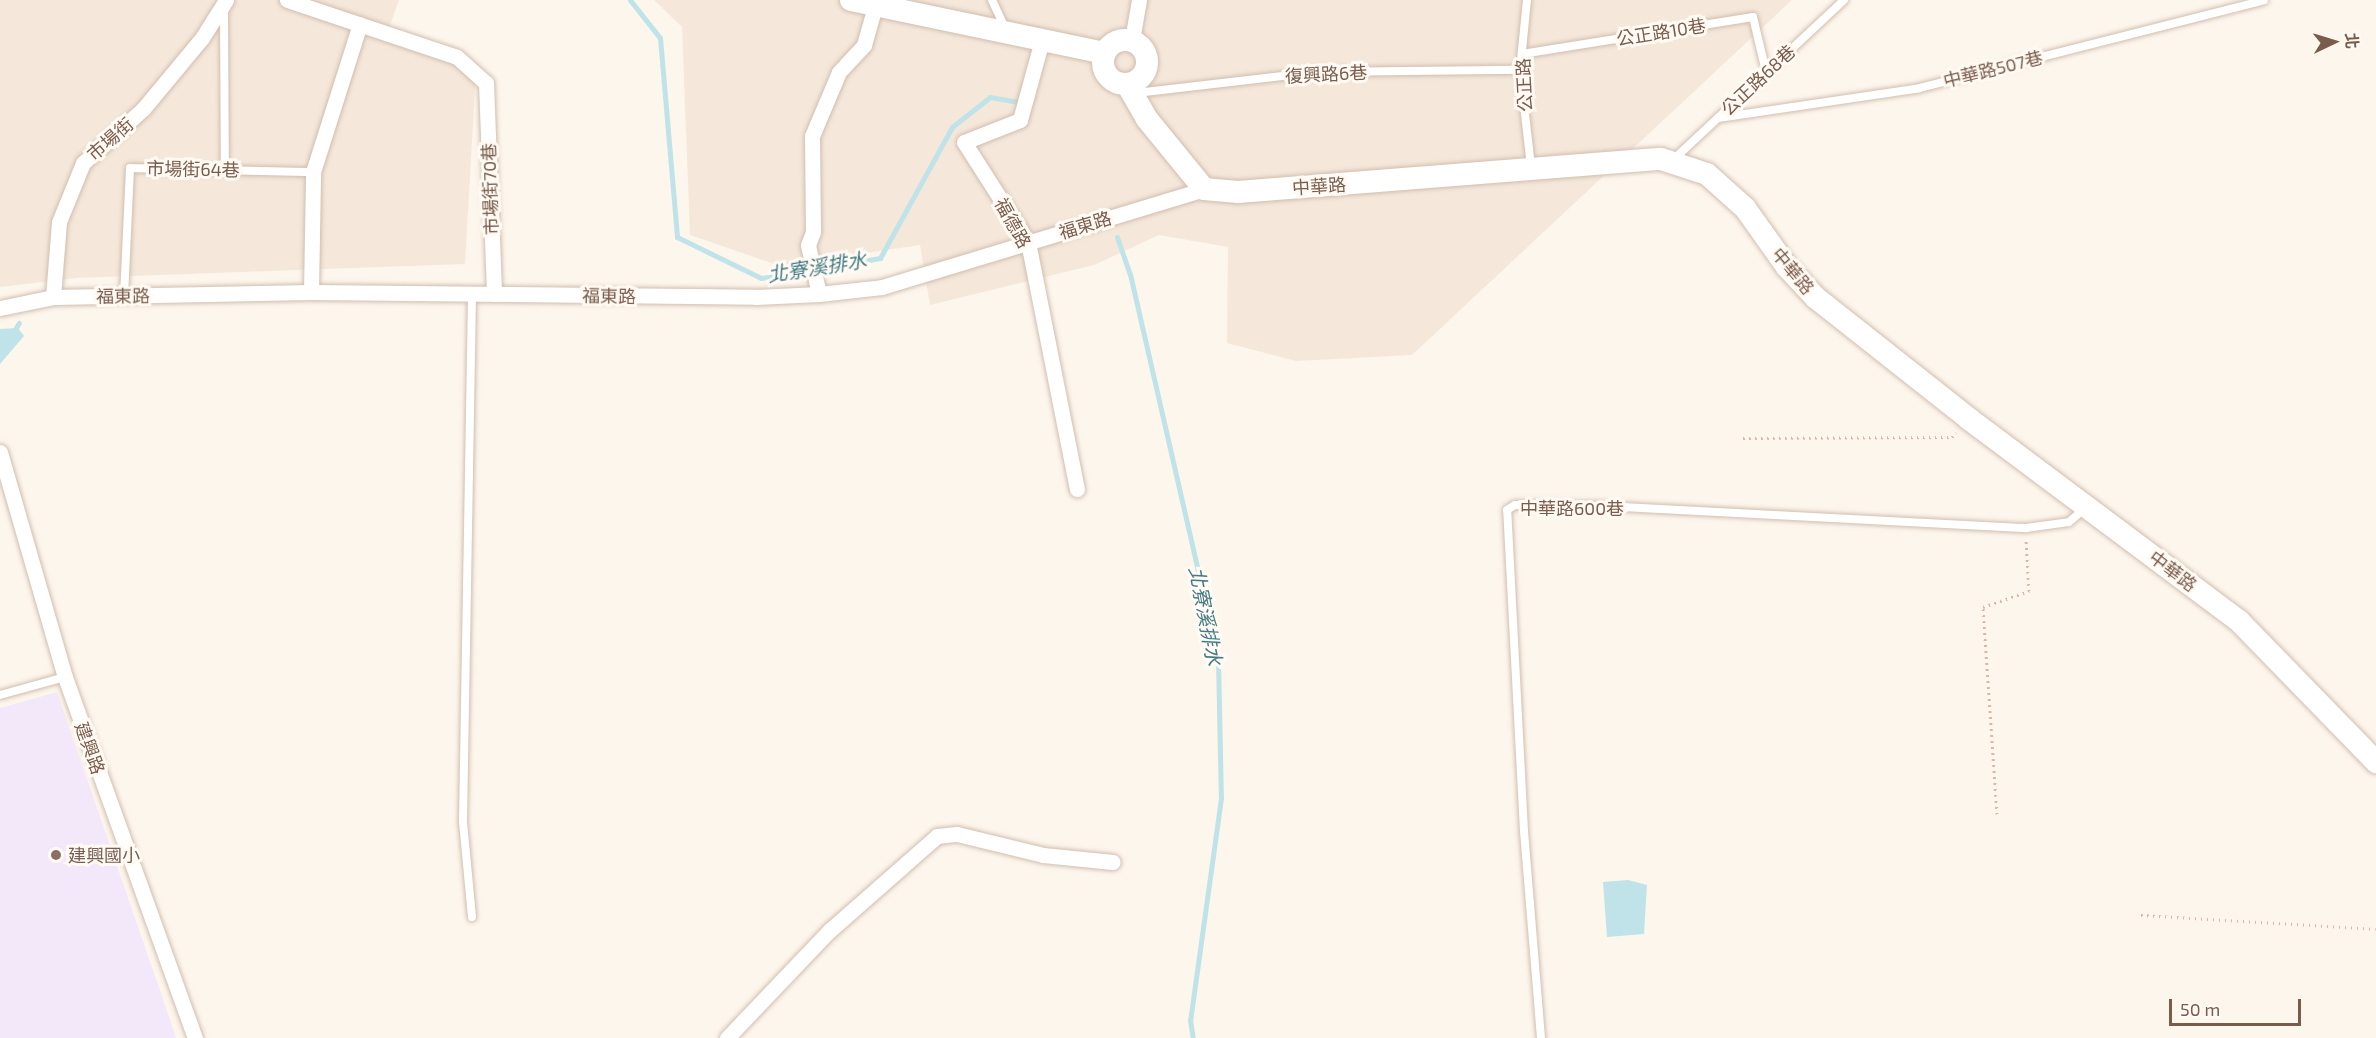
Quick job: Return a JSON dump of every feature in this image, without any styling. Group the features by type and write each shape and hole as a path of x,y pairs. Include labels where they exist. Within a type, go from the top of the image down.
{"street":[{"path":"287,0 360,24 313,172 311,292"},
{"path":"851,0 1105,53"},
{"path":"1132,40 1139,0"},
{"name":"市場街","path":"53,297 59,222 83,163 143,109 225,3"},
{"path":"819,294 808,245 813,231 812,136 839,72 864,45 875,6"},
{"name":"市場街70巷","path":"360,24 457,57 486,83 494,294"},
{"name":"福德路","path":"1042,40 1020,120 964,142 1028,242 1077,489"},
{"path":"1130,89 1148,67 1145,51 1132,40 1116,41 1105,53 1103,66 1110,78 1130,89 1147,118 1204,189"},
{"name":"中華路","path":"1204,189 1238,192 1672,160 1707,174 1744,208 1786,267 1816,298 1969,419 2240,621 2376,762"},
{"name":"福東路","path":"0,308 53,297 311,292 819,294 882,287 1204,189"},
{"name":"建興路","path":"0,452 65,677 195,1038"},
{"path":"727,1038 829,931 937,836 957,834 1043,855 1113,862"}],"lane":[{"path":"992,0 1007,33"},
{"name":"公正路","path":"1527,0 1520,70 1532,170"},
{"name":"公正路68巷","path":"1672,160 1844,0"},
{"name":"中華路507巷","path":"1718,118 1920,88 2264,0"},
{"name":"市場街","path":"225,3 225,170"},
{"name":"公正路10巷","path":"1522,54 1753,17 1764,63"},
{"name":"復興路6巷","path":"1130,89 1317,72 1520,70"},
{"name":"市場街64巷","path":"124,296 130,168 313,172"},
{"path":"472,294 464,821 472,917"},
{"name":"中華路600巷","path":"1541,1038 1524,831 1507,510 1515,506 1603,506 2026,528 2069,522 2087,506"},
{"path":"0,695 65,677"}],"path":[{"path":"1743,438 1952,437 1969,419"},
{"path":"1997,814 1983,607 2029,591 2026,528"},
{"path":"2141,915 2376,929"}],"shaded area":[{"path":"0,0 399,0 385,39 476,71 465,264 76,278 0,287"},
{"path":"654,0 1792,0 1412,355 1296,361 1227,343 1228,247 1159,235 1094,265 930,305 920,245 780,266 690,235 682,27"},
{"name":"建興國小","path":"57,692 176,1038 0,1038 0,708"}],"water":[{"path":"18,328 24,336 0,364 0,329"},
{"path":"1628,880 1647,885 1644,934 1607,937 1603,882"}],"waterway":[{"name":"北寮溪排水","path":"630,0 660,38 677,237 761,278 880,258 952,127 990,97 1018,102"},
{"name":"北寮溪排水","path":"1117,237 1130,274 1218,659 1221,798 1190,1020 1193,1038"},
{"name":"北寮溪排水","path":"12,334 19,323"}],"place":[{"name":"建興國小","path":"56,855"}]}
